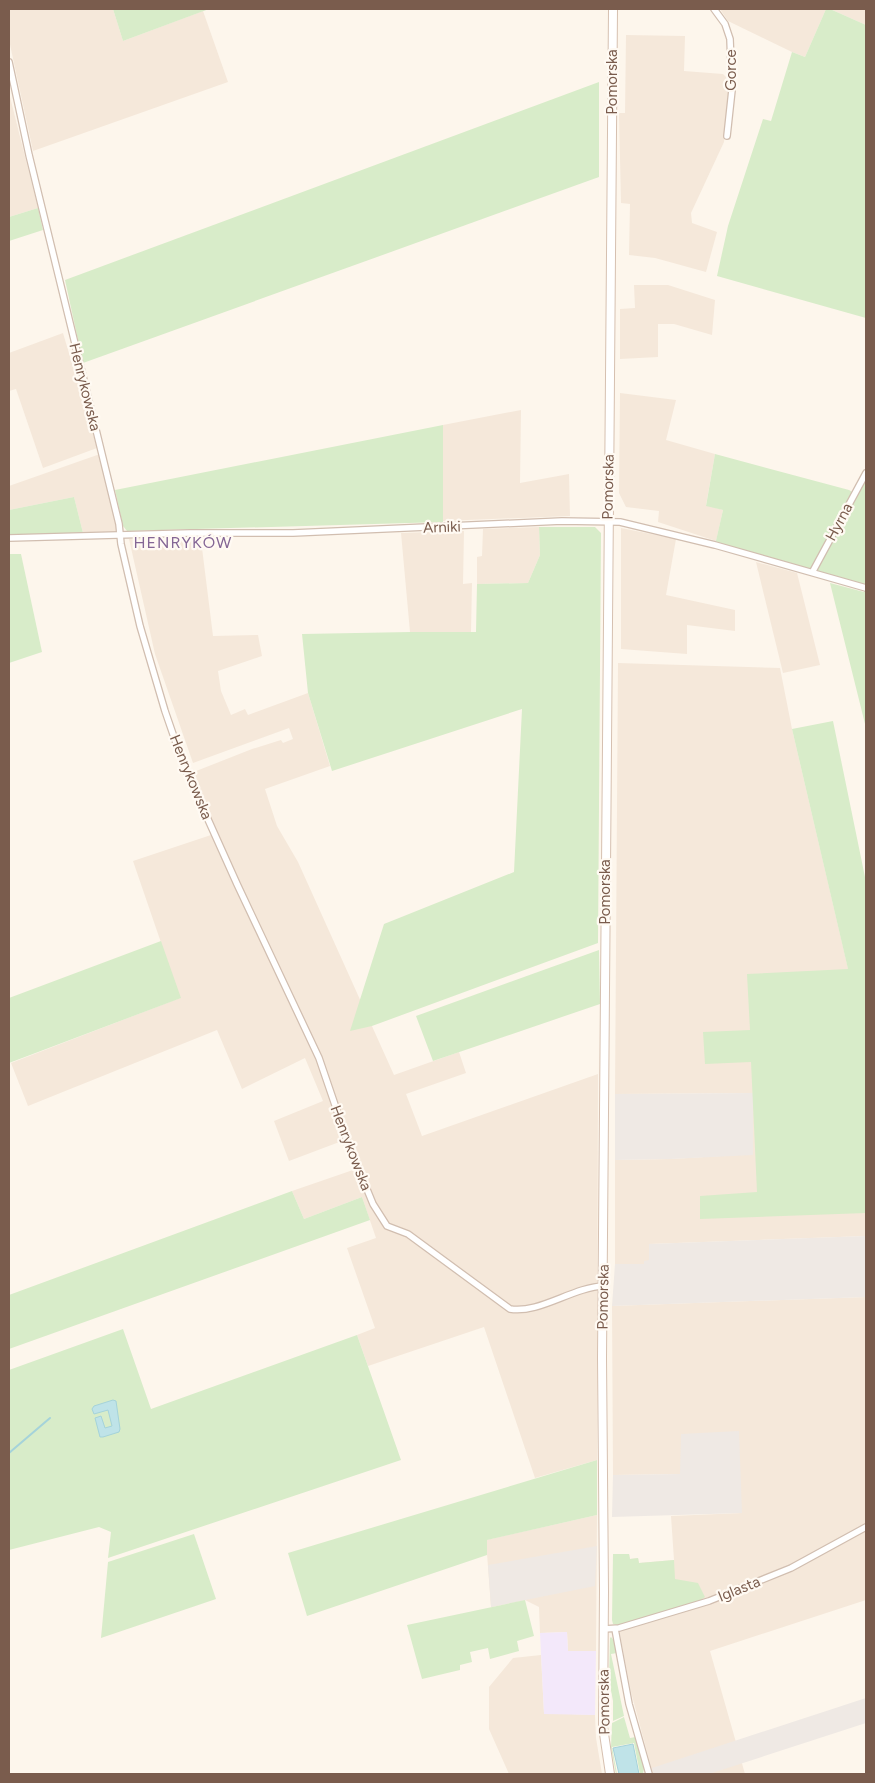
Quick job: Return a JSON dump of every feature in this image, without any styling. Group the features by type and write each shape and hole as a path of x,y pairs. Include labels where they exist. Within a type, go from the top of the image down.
{"street":[{"name":"Pomorska","path":"610,1774 603,1726 602,1451 612,9"},
{"name":"Gorce","path":"714,9 725,24 730,39 732,90 727,136"},
{"name":"Henrykowska","path":"9,62 29,156 121,536 140,626 165,711 184,766 319,1058 348,1143 373,1204 384,1223 391,1229 408,1234 510,1309 517,1311 590,1288 604,1286"},
{"name":"Hyrna","path":"813,571 866,473"},
{"name":"Arniki","path":"9,538 121,536 129,534 293,533 562,521 608,522 623,523 662,532 813,571 866,588"},
{"name":"Iglasta","path":"604,1629 615,1629 709,1601 749,1586 791,1568 866,1526"},
{"path":"615,1629 627,1697 649,1774"}],"shaded area":[{"path":"9,9 113,9 123,41 203,11 228,82 33,151 9,40"},
{"path":"720,9 826,9 805,57 728,21"},
{"path":"830,9 866,9 866,25"},
{"path":"626,35 685,36 684,71 723,74 730,81 724,142 691,213 692,223 717,232 706,272 655,258 629,255 630,204 621,203 619,113 625,113"},
{"path":"9,93 38,208 9,217"},
{"path":"634,285 668,285 715,300 712,335 674,324 658,324 658,357 620,359 620,309 635,308"},
{"path":"63,333 97,448 43,468 16,389 9,391 9,353"},
{"path":"620,393 676,400 666,440 715,454 706,505 723,510 716,541 658,522 659,511 626,507 619,493"},
{"path":"521,410 520,483 569,474 570,516 443,521 443,425"},
{"path":"100,454 118,533 83,533 74,497 9,510 9,486"},
{"path":"539,527 540,555 528,583 477,584 477,557 482,556 483,529"},
{"path":"621,528 676,539 666,595 735,610 735,631 687,625 687,654 621,649"},
{"path":"464,531 463,584 472,583 471,632 410,632 401,533"},
{"path":"129,539 201,540 213,636 258,635 262,656 218,671 221,691 231,715 245,709 248,715 308,693 330,766 265,789 277,826 298,862 394,1075 459,1052 466,1073 406,1094 422,1136 598,1074 597,1460 535,1478 484,1327 368,1366 357,1335 375,1328 347,1248 376,1238 362,1197 304,1219 292,1191 353,1170 342,1141 289,1161 274,1121 323,1101 305,1058 242,1089 217,1030 28,1106 11,1063 180,998 133,861 211,835 186,775 252,749 281,740 283,743 293,739 289,728 193,763 155,654"},
{"path":"756,562 797,573 820,665 783,673"},
{"path":"618,663 780,668 792,729 861,1024 866,1085 866,1236 649,1244 649,1261 644,1264 615,1264 615,1160 753,1154 752,1093 615,1094"},
{"path":"753,1093 753,1155 615,1160 615,1094"},
{"path":"866,1236 866,1297 612,1306 615,1264 644,1264 644,1261 649,1260 649,1244"},
{"path":"866,1297 866,1600 710,1651 745,1774 653,1774 631,1692 615,1595 629,1554 630,1559 638,1558 639,1563 674,1560 671,1516 742,1513 681,1474 613,1475 612,1306"},
{"path":"739,1431 742,1513 612,1517 613,1475 680,1474 681,1434"},
{"path":"597,1515 596,1651 568,1651 567,1632 540,1633 539,1607 525,1600 491,1607 486,1540"},
{"path":"597,1546 595,1586 491,1607 488,1565"},
{"path":"567,1632 568,1651 596,1651 595,1715 544,1714 540,1633"},
{"path":"541,1655 544,1713 595,1715 596,1738 602,1774 509,1774 489,1729 489,1687 513,1658"},
{"path":"866,1698 866,1723 709,1774 654,1774 652,1768"}],"green space":[{"path":"113,9 209,9 123,41"},
{"path":"826,9 866,25 866,318 717,276 728,226 763,119 771,121 792,52 805,57"},
{"path":"599,82 599,177 83,363 65,280"},
{"path":"38,208 43,230 9,241 9,217"},
{"path":"443,425 443,522 127,531 123,526 115,490"},
{"path":"715,454 849,490 854,493 866,473 866,728 830,583 864,592 863,587 715,545 723,510 706,506"},
{"path":"74,497 83,533 9,536 9,510"},
{"path":"539,527 595,527 601,533 598,943 372,1026 350,1031 384,924 514,872 522,709 332,771 308,693 302,634 476,632 477,584 528,583 540,555"},
{"path":"9,554 21,554 42,652 9,663"},
{"path":"833,721 866,882 866,1213 700,1219 700,1196 757,1192 751,1062 705,1064 703,1032 750,1030 747,974 848,969 792,729"},
{"path":"161,941 181,998 9,1063 9,998"},
{"path":"599,950 600,1004 433,1061 416,1016"},
{"path":"292,1191 304,1219 362,1197 370,1220 9,1349 9,1295"},
{"path":"123,1329 151,1409 357,1335 401,1460 108,1558 111,1532 99,1527 9,1550 9,1370"},
{"path":"597,1460 597,1515 487,1540 487,1555 307,1616 288,1553"},
{"path":"194,1534 216,1599 101,1638 108,1562"},
{"path":"613,1554 629,1554 630,1559 638,1558 639,1563 674,1560 675,1579 698,1583 705,1597 699,1601 618,1625 613,1624"},
{"path":"525,1600 534,1636 517,1641 519,1651 490,1659 488,1648 470,1652 472,1662 460,1665 460,1670 422,1679 407,1625"},
{"path":"611,1637 615,1642 617,1653 611,1654 624,1716 613,1721 613,1701 609,1680"},
{"path":"624,1717 630,1738 636,1737 644,1768 643,1774 640,1774 634,1743 612,1747 616,1774 611,1747 612,1723"}],"water":[{"path":"113,1400 116,1401 119,1432 100,1437 95,1418 101,1416 105,1428 112,1426 108,1410 94,1414 92,1409 94,1406"},
{"path":"633,1744 639,1774 619,1774 613,1748"}],"waterway":[{"path":"9,1453 50,1418"}],"district":[{"name":"HENRYKÓW","path":"183,542"}]}
